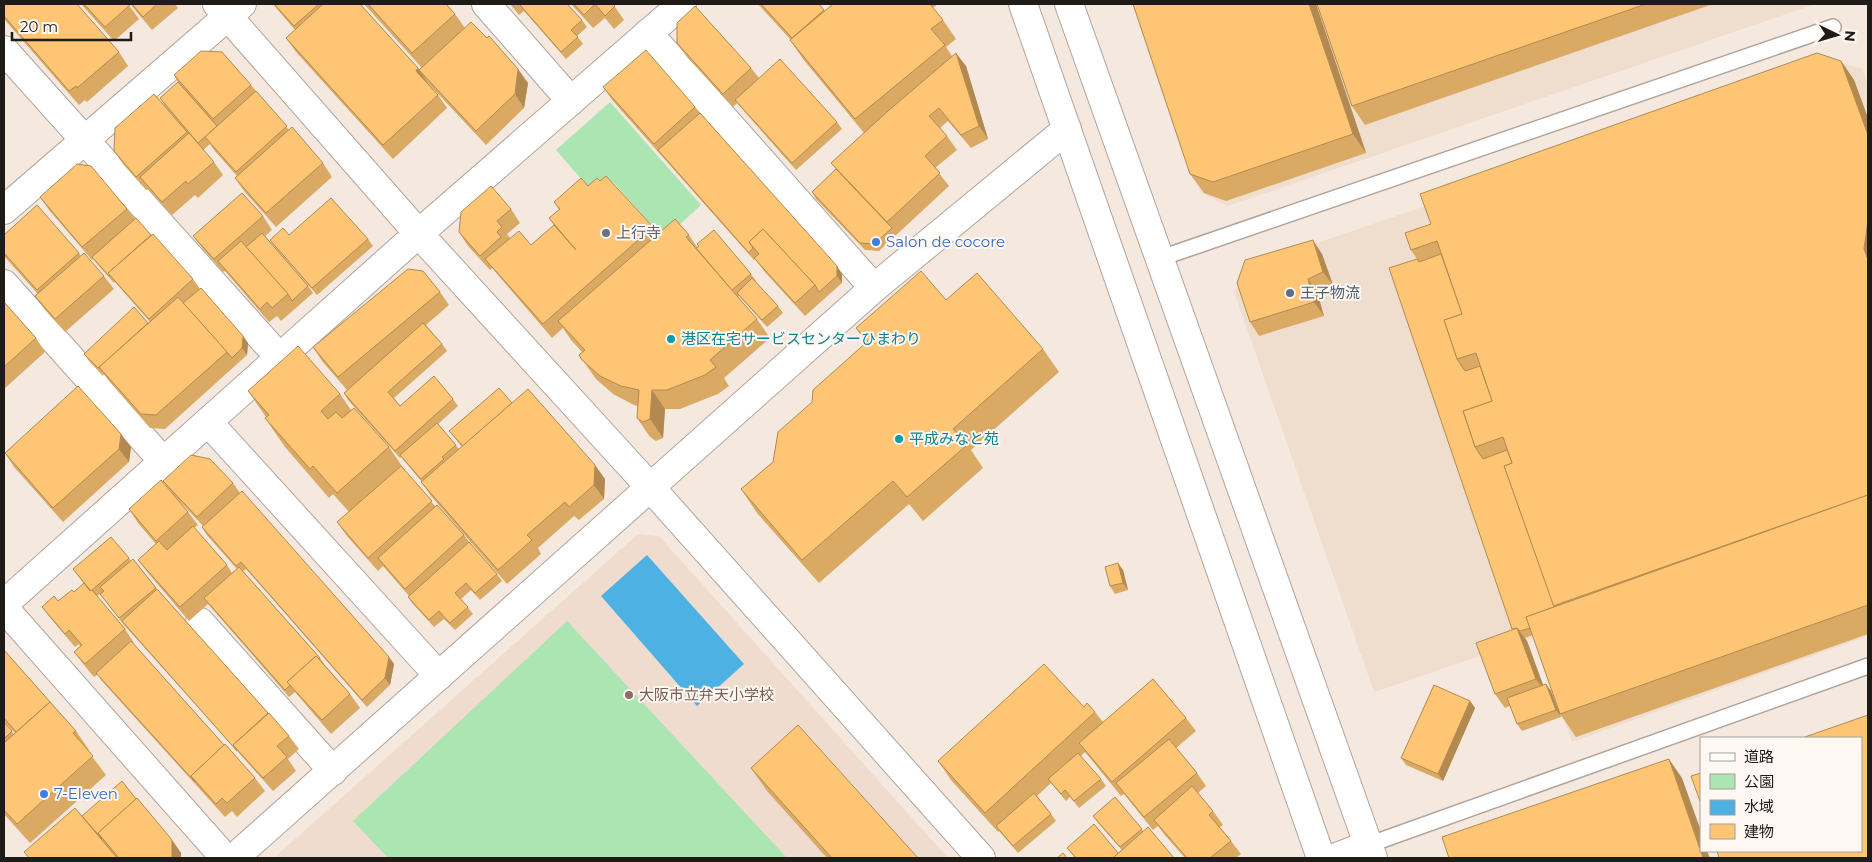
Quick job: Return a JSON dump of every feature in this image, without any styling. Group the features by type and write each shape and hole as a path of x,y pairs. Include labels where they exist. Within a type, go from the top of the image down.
{"street":[{"path":"486,4 571,101"},
{"path":"225,858 4,606 418,234 682,4"},
{"path":"1023,4 1321,858"},
{"path":"1069,4 1370,852 1334,858"},
{"path":"4,210 86,140 229,8 418,234 650,487 981,858"},
{"path":"648,33 874,288"},
{"path":"4,50 280,358"},
{"path":"234,858 874,288 1067,129"},
{"path":"4,284 164,462"},
{"path":"208,422 439,676"},
{"path":"200,622 333,771"}],"lane":[{"path":"1158,259 1833,27"},
{"path":"1370,852 1868,666"}],"shaded area":[{"path":"1134,4 1816,4 1228,206 1201,193"},
{"path":"1843,63 1863,69 1868,86 1868,636 1572,742 1536,637 1374,692 1234,292 1250,266"},
{"name":"大阪市立弁天小学校","path":"638,534 659,536 948,858 277,858 277,855"}],"green space":[{"path":"610,102 701,205 664,239 613,182 596,196 556,150"},
{"path":"567,621 787,858 388,858 353,821"}],"water":[{"path":"647,555 744,664 697,706 601,596"}],"building":[{"path":"4,4 77,4 119,52 77,88 76,86 69,91 4,16"},
{"path":"84,4 128,4 130,5 105,27"},
{"path":"132,4 157,4 143,17"},
{"path":"274,4 319,4 294,26"},
{"path":"323,4 360,4 418,68 416,71 438,95 383,145 286,38"},
{"path":"368,4 446,4 455,14 412,53"},
{"path":"521,4 567,4 582,20 571,30 578,37 561,52"},
{"path":"574,4 595,4 584,15"},
{"path":"595,4 613,4 615,6 605,16"},
{"path":"761,4 819,4 824,10 792,38"},
{"path":"833,4 930,4 943,20 931,29 945,45 855,119 790,40"},
{"path":"1133,4 1309,4 1353,134 1213,182 1190,174"},
{"path":"1317,4 1646,4 1352,106"},
{"path":"695,6 751,68 723,94 677,43 677,23"},
{"path":"471,22 487,38 489,36 518,69 515,94 476,131 419,70"},
{"path":"646,50 695,107 654,144 603,87"},
{"path":"201,51 222,52 251,85 213,119 174,75"},
{"path":"956,53 979,126 961,135 939,108 929,116 947,136 925,156 940,173 887,222 831,163"},
{"path":"1817,53 1841,61 1868,135 1868,220 1864,249 1868,260 1868,495 1553,606 1504,466 1512,463 1503,437 1475,447 1463,411 1492,401 1476,353 1457,359 1444,320 1462,314 1437,241 1411,250 1405,233 1431,224 1420,194"},
{"path":"780,59 837,122 792,163 735,100"},
{"path":"178,82 217,126 198,143 160,98"},
{"path":"256,91 287,126 236,172 205,137"},
{"path":"154,94 187,132 136,177 114,151 115,128"},
{"path":"700,113 837,266 837,276 819,292 815,285 763,229 749,242 753,248 749,253 658,150"},
{"path":"292,127 323,163 266,213 235,178"},
{"path":"189,133 214,162 188,184 186,181 162,202 140,177"},
{"path":"77,164 91,166 127,209 82,247 40,197"},
{"path":"836,169 892,228 874,244 860,243 812,192"},
{"path":"606,176 653,227 543,324 485,259 519,231 531,245 554,225 576,250 549,218 560,209 554,202 581,178 588,186 597,178 600,181"},
{"path":"491,186 511,209 497,221 502,227 497,232 501,237 480,256 459,232 461,212"},
{"path":"242,193 263,216 214,259 193,236"},
{"path":"331,198 368,239 312,288 270,240 283,228 289,235"},
{"path":"37,205 79,253 37,290 4,253 4,235"},
{"path":"136,218 151,235 108,273 109,276 92,257"},
{"name":"港区在宅サービスセンターひまわり","path":"675,219 689,235 686,237 757,319 710,360 716,367 705,375 667,390 652,390 650,419 643,422 637,418 639,390 621,386 600,376 582,360 579,355 585,350 558,321"},
{"path":"763,229 815,285 795,303 754,258 759,254 749,242"},
{"path":"714,230 751,274 732,290 696,248 699,246 697,244"},
{"path":"262,233 308,286 292,301 246,247"},
{"path":"153,234 193,279 149,319 108,273"},
{"path":"1313,240 1323,272 1308,279 1314,302 1250,322 1237,283 1245,260"},
{"path":"241,241 288,294 272,308 267,302 260,309 218,261"},
{"path":"84,253 104,276 55,319 35,296"},
{"path":"1441,254 1462,314 1444,320 1457,359 1465,371 1480,366 1492,401 1463,411 1475,447 1483,459 1507,450 1512,463 1504,466 1554,607 1526,617 1530,628 1520,631 1517,628 1512,629 1389,268 1417,259 1419,262"},
{"path":"408,269 423,271 440,292 338,377 313,347"},
{"name":"平成みなと苑","path":"921,271 946,300 977,273 1043,349 953,429 967,445 907,497 893,481 802,560 741,489 773,462 778,432 812,402 813,390 868,341 856,328"},
{"path":"752,278 778,306 762,320 737,293"},
{"path":"201,288 243,336 242,348 232,358 183,303"},
{"path":"178,297 227,352 156,415 141,414 99,367"},
{"path":"4,302 36,338 4,367"},
{"path":"134,307 148,323 98,368 84,354"},
{"path":"423,323 442,344 388,392 400,406 434,376 453,399 395,451 344,393"},
{"path":"298,346 340,394 321,411 328,419 336,412 342,418 354,408 389,447 337,493 313,466 310,469 265,418 269,415 248,391"},
{"path":"78,386 121,434 119,449 53,508 5,453"},
{"path":"499,388 512,403 463,446 449,431"},
{"path":"528,389 595,465 594,485 569,507 565,502 527,535 532,540 498,570 421,482"},
{"path":"437,423 456,445 442,457 444,459 421,479 400,455"},
{"path":"191,455 210,459 233,483 197,517 163,481"},
{"path":"401,466 432,501 368,558 337,522"},
{"path":"161,480 188,512 156,541 129,509"},
{"path":"242,491 389,657 385,678 362,700 241,562 236,566 202,527"},
{"path":"1868,495 1868,605 1560,714 1526,617"},
{"path":"437,505 464,535 405,589 378,558"},
{"path":"193,526 227,565 180,607 138,560 159,541 167,550"},
{"path":"111,537 129,558 91,591 73,569"},
{"path":"469,542 497,574 475,593 466,583 455,593 468,607 450,623 439,611 429,620 408,597"},
{"path":"133,559 156,588 119,618 100,594 104,591 100,587"},
{"path":"1118,563 1123,583 1110,586 1105,567"},
{"path":"239,567 320,658 316,656 287,682 290,685 285,690 204,598"},
{"path":"84,583 125,629 85,664 74,652 82,645 69,630 65,634 42,607 54,596 58,601 72,590 74,592"},
{"path":"157,589 268,713 233,745 237,751 122,621"},
{"path":"1517,628 1536,679 1495,694 1476,643"},
{"path":"131,641 224,745 191,776 195,782 96,673"},
{"path":"4,650 51,703 16,732 4,718"},
{"path":"316,656 350,694 322,720 287,682"},
{"path":"1044,664 1084,707 1087,703 1095,712 985,813 938,761"},
{"path":"1153,679 1186,718 1112,782 1079,743"},
{"path":"1546,684 1556,710 1517,724 1507,698"},
{"path":"1434,685 1470,701 1438,774 1401,758"},
{"name":"7-Eleven","path":"50,702 76,731 73,733 93,756 17,824 4,810 4,743"},
{"path":"269,713 289,736 277,746 287,757 263,778 233,745"},
{"path":"1868,715 1868,858 1719,858 1717,852 1862,852 1862,737 1805,737"},
{"path":"4,722 12,731 4,739"},
{"path":"798,725 918,858 832,858 751,768"},
{"path":"1169,739 1197,773 1144,817 1116,783"},
{"path":"225,744 255,778 227,803 222,798 216,804 191,776"},
{"path":"1078,753 1101,779 1074,801 1065,790 1061,794 1048,779"},
{"path":"1669,759 1703,858 1449,858 1442,837"},
{"path":"1700,773 1700,801 1691,776"},
{"path":"122,781 136,799 98,833 102,839 82,816"},
{"path":"1192,786 1213,811 1209,815 1231,841 1210,858 1187,858 1154,820"},
{"path":"1034,793 1051,814 1013,846 996,826"},
{"path":"1115,797 1142,829 1120,847 1093,816"},
{"path":"137,798 172,840 172,858 119,858 98,833"},
{"path":"75,808 117,858 29,858 24,852"},
{"path":"1094,824 1118,853 1113,858 1076,858 1067,848"},
{"path":"1148,827 1174,858 1114,857"},
{"path":"1063,853 1067,858 1057,858"}],"place":[{"name":"上行寺","path":"606,233"},
{"name":"Salon de cocore","path":"876,242"},
{"name":"王子物流","path":"1290,293"},
{"name":"港区在宅サービスセンターひまわり","path":"671,339"},
{"name":"平成みなと苑","path":"899,439"},
{"name":"大阪市立弁天小学校","path":"629,695"},
{"name":"7-Eleven","path":"44,794"}]}
